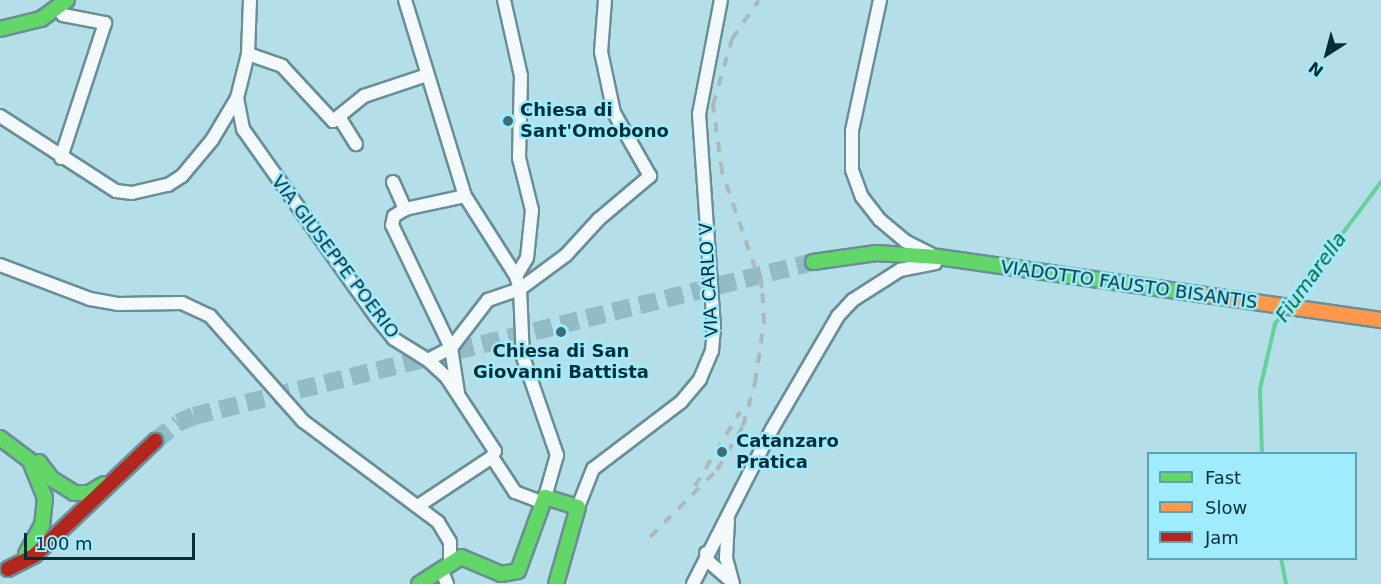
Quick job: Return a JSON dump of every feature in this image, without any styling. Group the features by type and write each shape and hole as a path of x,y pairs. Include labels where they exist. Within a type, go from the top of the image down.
{"main road":[{"path":"0,29 41,19 63,5"},
{"name":"VIADOTTO FAUSTO BISANTIS","path":"813,262 876,253 938,257 1381,320"},
{"path":"0,438 27,449 52,479 74,493 89,493 119,475"},
{"path":"0,438 30,461 45,498 45,516 34,544 4,571"},
{"path":"4,571 35,555 155,441"},
{"path":"419,584 445,565 468,557 506,575 518,571 544,500 578,507 556,584"}],"street":[{"path":"0,116 61,159 104,185 125,193 168,185 182,176 216,135 237,98 248,54 250,0"},
{"path":"405,0 465,196 516,276 520,289 523,357 557,455 544,500"},
{"path":"504,0 521,76 519,158 532,210 527,258 516,276"},
{"path":"428,360 452,348 488,300 520,289 568,253 599,219 650,176 617,123 601,52 605,0"},
{"name":"VIA CARLO V","path":"578,507 593,469 681,402 700,379 712,351 714,327 699,114 721,0"},
{"path":"880,0 852,131 852,170 862,197 880,220 905,241 938,257"},
{"path":"61,159 105,23 63,15 63,5"},
{"path":"248,54 282,66 328,119 339,117 364,96 428,75"},
{"name":"VIA GIUSEPPE POERIO","path":"237,98 243,129 387,332 428,360 459,397 495,451 492,457 515,492 544,500"},
{"path":"339,117 356,144"},
{"path":"393,182 405,209"},
{"path":"459,397 452,348 392,228 394,216 405,209 465,196"},
{"path":"693,583 706,553 828,330 853,300 900,270 926,264 974,263"},
{"path":"0,265 37,282 103,302 170,302 201,310 217,322 303,421 373,477 418,506 444,529 450,542 445,565 447,584"},
{"path":"418,506 492,457"},
{"path":"730,510 726,558 732,583"},
{"path":"706,553 726,558"},
{"path":"706,553 719,571 732,583"},
{"path":"693,583 719,571"}],"waterway":[{"name":"Fiumarella","path":"1292,301 1381,182"},
{"name":"Fiumarella","path":"1262,452 1260,389 1275,324 1284,312"},
{"name":"Fiumarella","path":"1281,560 1286,584"}],"tunnel":[{"path":"155,441 178,423 194,416 813,262"}],"railway":[{"path":"650,537 717,470 743,426 755,383 764,323 762,288 722,172 713,105 732,39 759,0"},
{"path":"695,486 740,412"}],"traffic: fast":[{"path":"0,29 41,19 67,0"},
{"path":"813,262 876,253 938,257 1198,294"},
{"path":"0,438 30,461 45,498 42,525 26,554"},
{"path":"39,462 52,479 74,493 89,493 104,484"},
{"path":"419,584 461,557 501,574 518,571 545,497 578,507 556,584"}],"traffic: slow":[{"path":"1198,294 1381,320"}],"traffic: jam":[{"path":"8,569 35,555 155,441"}],"place":[{"name":"Chiesa di Sant'Omobono","path":"508,121"},
{"name":"Chiesa di San Giovanni Battista","path":"561,332"},
{"name":"Catanzaro Pratica","path":"722,452"}]}
